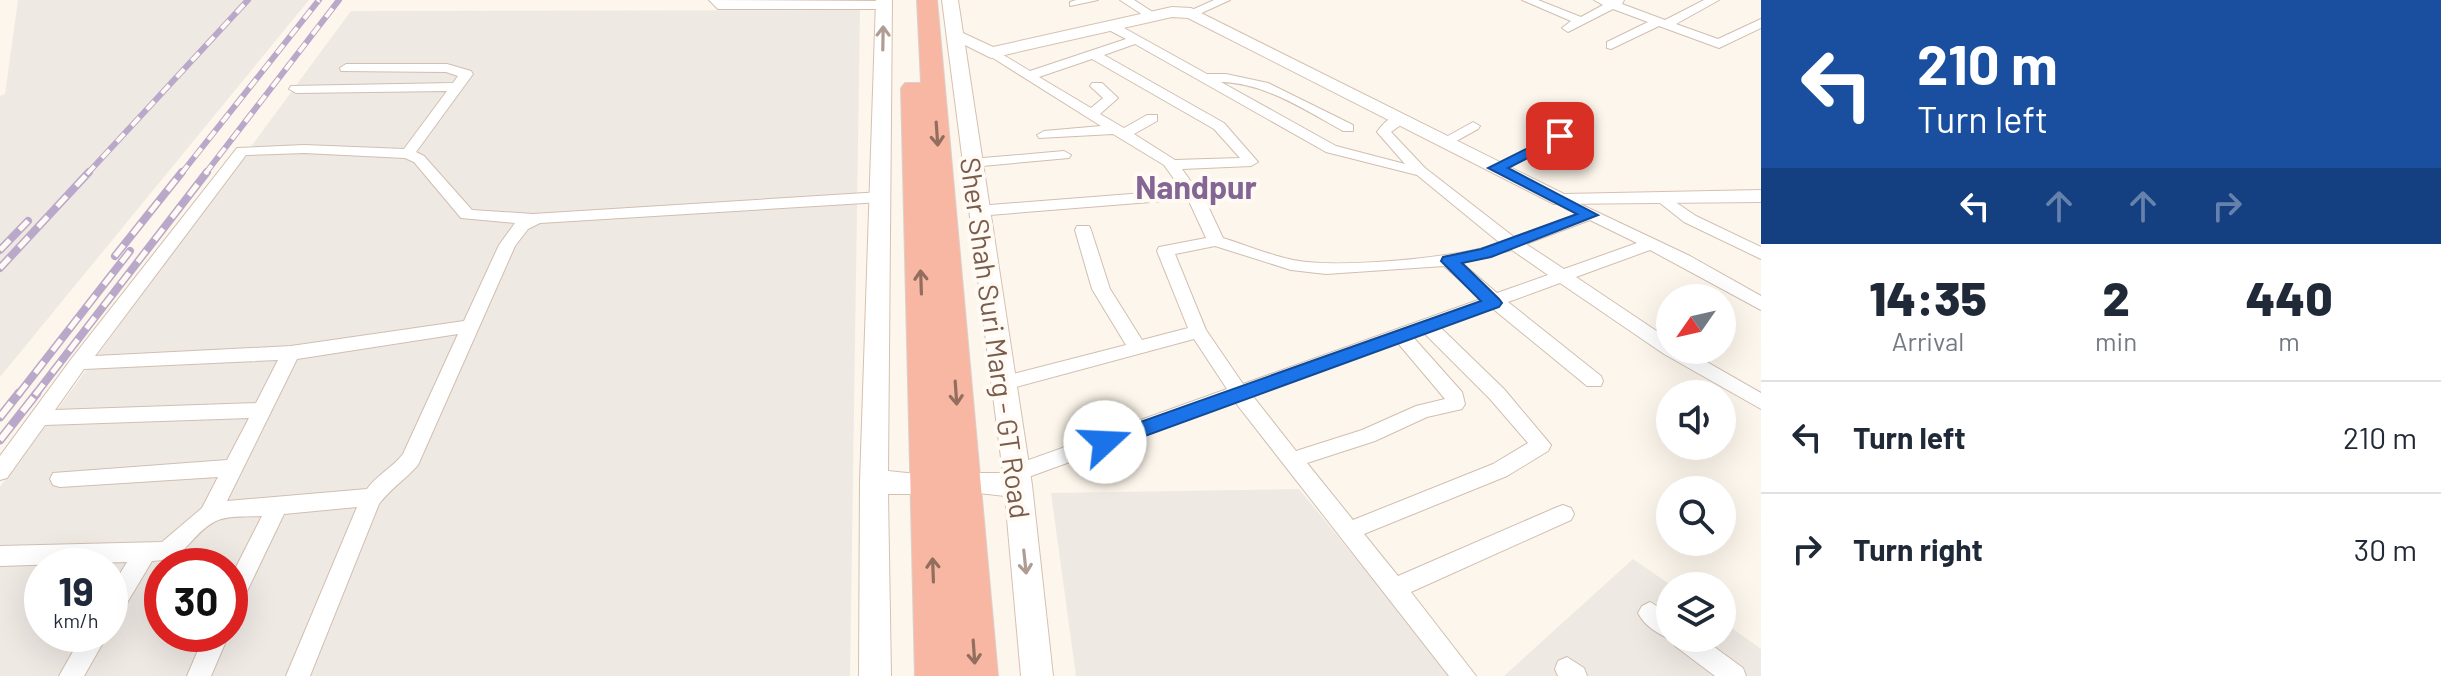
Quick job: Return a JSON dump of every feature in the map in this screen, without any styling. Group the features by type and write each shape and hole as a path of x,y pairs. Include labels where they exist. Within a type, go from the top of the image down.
{"highway":[{"name":"Sher Shah Suri Marg - GT Road","path":"927,0 976,676"},
{"name":"Sher Shah Suri Marg - GT Road","path":"892,2 937,676"}],"street":[{"path":"715,0 716,5 892,2 881,197 874,482 875,676"},
{"name":"Sher Shah Suri Marg - GT Road","path":"950,0 977,211 1005,383 1037,676"},
{"path":"1074,4 1092,0"},
{"path":"1126,0 1153,16"},
{"path":"1191,13 1224,0"},
{"path":"1528,0 1581,21"},
{"path":"1611,45 1713,0"},
{"path":"1568,28 1611,2 1721,44 1761,23"},
{"path":"991,53 1153,16 1191,13 1651,244 1761,304"},
{"path":"1111,26 1331,149 1376,163 1419,170"},
{"path":"953,36 967,39 991,53 1173,165 1193,194 1216,241"},
{"path":"1028,76 1136,40"},
{"path":"1093,54 1219,126 1251,162 1173,165"},
{"path":"346,68 453,68 466,74 408,154"},
{"path":"1207,78 1238,77 1288,94 1348,128"},
{"path":"1092,114 1111,98 1097,86"},
{"path":"296,89 458,87"},
{"path":"1044,135 1120,131 1152,118"},
{"path":"1400,119 1384,132 1419,170 1512,243 1656,339"},
{"path":"1444,142 1473,126"},
{"path":"1496,168 1560,136"},
{"path":"0,472 79,363 242,151 304,149 408,154 419,159 467,215 533,219 881,197"},
{"path":"971,163 1064,155"},
{"path":"977,211 1193,194"},
{"path":"1561,200 1761,196"},
{"path":"1665,200 1684,215 1761,254"},
{"path":"1464,676 1239,393 1198,332 1165,251 1216,241 1284,263 1316,269 1449,261 1474,257 1590,215"},
{"path":"298,676 331,590 373,497 383,483 411,459 507,245 522,225 533,219"},
{"path":"1083,230 1101,289 1137,348"},
{"path":"980,484 1017,479 1239,393 1651,244"},
{"path":"1449,261 1493,303 1547,341 1594,381"},
{"path":"1349,531 1500,470 1541,445 1497,394 1427,325"},
{"path":"79,363 291,353 470,326"},
{"path":"1005,383 1198,332"},
{"path":"1292,460 1375,434 1423,411 1455,404 1455,397 1401,335"},
{"path":"210,514 291,353"},
{"path":"1696,364 1761,402"},
{"path":"39,418 262,410"},
{"path":"60,479 233,468"},
{"path":"874,482 916,483"},
{"path":"172,548 200,519 210,514 373,497"},
{"path":"248,566 278,505"},
{"path":"1395,588 1563,514"},
{"path":"0,556 144,552"},
{"path":"128,581 144,554"},
{"path":"1650,613 1656,618"},
{"path":"71,676 85,652"},
{"path":"199,676 209,652"},
{"path":"1702,652 1734,676"}],"shaded area":[{"path":"18,0 309,0 0,377 0,96 5,94"},
{"path":"860,10 850,676 0,676 0,487 351,11"},
{"path":"1299,489 1452,676 1076,676 1051,493"},
{"path":"1633,559 1656,575 1656,652 1736,652 1736,631 1761,649 1761,676 1504,676"}],"railway":[{"path":"87,174 248,0"},
{"path":"181,174 319,0"},
{"path":"205,174 339,0"},
{"path":"0,268 89,172"},
{"path":"115,256 182,172"},
{"path":"35,395 207,172"},
{"path":"0,250 28,221"},
{"path":"18,395 130,251"},
{"path":"0,417 19,393"},
{"path":"0,440 37,393"}],"district":[{"name":"Nandpur","path":"1196,188"}],"route":[{"path":"1105,442 1493,303 1449,261 1485,254 1590,215 1496,168 1560,136"}]}
